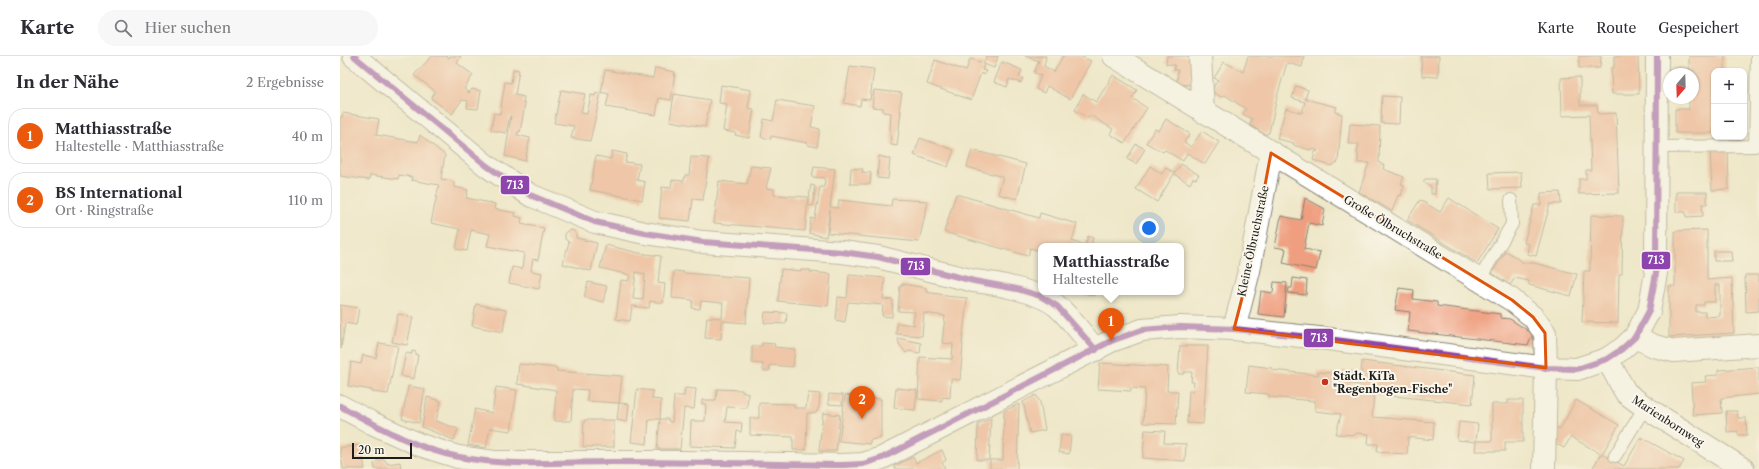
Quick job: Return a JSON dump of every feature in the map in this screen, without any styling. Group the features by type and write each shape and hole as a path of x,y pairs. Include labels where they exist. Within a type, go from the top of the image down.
{"street":[{"path":"354,56 487,166 530,195 577,215 595,222 645,233 703,242 842,252 871,256 974,281 990,282 1042,297 1057,306 1096,350"},
{"name":"Große Ölbruchstraße","path":"1114,56 1203,112 1512,300 1533,317 1544,333 1546,368 1544,469"},
{"path":"1200,56 1203,112"},
{"path":"340,406 372,424 420,445 458,456 494,462 562,466 684,462 843,465 863,464 882,458 1111,341 1142,330 1180,327 1234,329 1328,339 1546,368 1577,369 1607,359 1622,349 1635,336 1649,311 1656,272 1657,56"},
{"name":"Kleine Ölbruchstraße","path":"1234,329 1249,271 1272,153"},
{"path":"1635,336 1654,346 1674,351 1759,345"},
{"name":"Marienbornweg","path":"1607,359 1626,393 1645,407 1743,469"}],"lane":[{"path":"1656,147 1755,146 1756,56"},
{"path":"1479,280 1512,224 1511,200"},
{"path":"1615,456 1645,407"}],"highlighted area":[{"path":"1271,153 1512,300 1533,317 1545,333 1546,368 1234,329 1249,271"}],"building":[{"path":"432,56 446,56 449,58 450,56 461,56 457,63 473,75 464,89 469,93 472,89 481,91 478,109 467,108 468,101 462,100 452,114 431,98 435,91 414,75"},
{"path":"987,56 998,56 994,68 984,64 982,70 986,71 984,75 981,73 971,100 927,84 935,60 966,71 970,59 984,63"},
{"path":"1025,56 1046,56 1044,66 1054,72 1063,56 1080,56 1091,61 1070,99 1047,86 1044,93 1036,89 1041,75 1034,73 1039,61"},
{"path":"1167,56 1193,56 1190,85 1177,84 1178,70 1174,70 1175,65 1166,64"},
{"path":"1248,56 1304,56 1302,67 1287,63 1278,93 1269,133 1266,135 1250,125 1252,119 1243,114 1246,109 1225,95 1221,97 1213,92 1213,88 1218,80 1214,78 1224,62 1243,72"},
{"path":"1421,56 1439,56 1438,77 1422,76"},
{"path":"1579,56 1601,56 1600,68 1579,68"},
{"path":"1614,56 1638,56 1639,94 1612,94 1611,68 1614,68"},
{"path":"1689,56 1725,56 1725,68 1711,68 1711,133 1675,133 1675,109 1689,109 1689,104 1699,104 1699,68 1689,68"},
{"path":"1002,62 1022,70 1019,77 1023,78 1021,83 1009,79 1007,87 994,82"},
{"path":"850,66 874,69 870,100 861,99 860,106 844,103"},
{"path":"655,68 675,72 671,100 659,98 656,115 606,107 609,94 601,92 605,70 653,78"},
{"path":"513,69 519,70 515,95 524,97 523,103 525,104 520,132 518,132 517,135 530,138 525,161 505,156 511,116 506,133 491,130 494,113 500,114 505,82 511,83"},
{"path":"1113,75 1137,90 1132,98 1147,108 1125,143 1110,134 1113,129 1090,115 1088,118 1075,110 1083,94 1096,102"},
{"path":"1580,77 1580,105 1597,105 1598,114 1616,113 1619,193 1579,194 1579,179 1586,179 1586,170 1591,170 1589,115 1562,116 1561,78"},
{"path":"721,85 751,90 748,108 754,109 749,138 735,135 736,133 723,131 727,104 719,103"},
{"path":"1296,86 1308,90 1305,99 1337,107 1335,112 1342,114 1338,162 1331,166 1313,160 1315,152 1318,151 1317,150 1310,150 1293,145 1294,143 1277,139 1286,108 1302,113 1305,102 1292,98"},
{"path":"561,90 585,94 581,113 587,114 591,95 595,96 596,93 601,93 590,141 571,138 574,126 554,123"},
{"path":"874,90 902,93 899,110 901,110 897,146 891,145 891,113 883,112 883,108 872,107"},
{"path":"674,94 710,100 705,127 670,121"},
{"path":"1382,96 1400,97 1399,124 1381,123"},
{"path":"777,100 815,106 811,127 820,129 817,147 808,145 808,143 771,136 771,139 761,137 764,119 773,121"},
{"path":"343,113 379,119 376,135 418,142 420,135 445,155 441,179 452,181 454,183 454,187 468,190 466,198 495,204 494,209 516,213 515,216 522,218 521,224 544,228 538,260 533,259 531,271 542,273 539,289 509,283 512,267 522,269 524,253 487,246 490,234 471,230 467,251 456,249 460,229 431,223 439,185 411,180 412,177 399,175 398,179 370,175 369,180 340,176 340,117 342,117"},
{"path":"1166,119 1190,134 1184,142 1191,147 1202,131 1219,142 1205,164 1187,153 1183,161 1165,150 1163,152 1146,143 1155,129 1159,131"},
{"path":"1350,124 1380,126 1379,163 1384,165 1383,169 1404,177 1401,184 1404,185 1401,196 1398,195 1392,211 1359,192 1369,163 1358,163 1357,153 1359,144 1348,144"},
{"path":"920,138 954,150 948,167 914,155"},
{"path":"1136,144 1145,149 1136,164 1127,159"},
{"path":"1728,148 1729,189 1712,190 1710,149"},
{"path":"972,150 1026,164 1017,199 998,194 1003,177 967,167"},
{"path":"612,151 627,154 625,162 640,164 637,180 645,182 642,200 590,190 596,156 611,159"},
{"path":"879,156 890,159 888,179 877,178"},
{"path":"691,157 709,158 703,200 693,199 690,221 659,218 662,187 671,188 672,180 684,181 685,175 689,175"},
{"path":"1181,164 1199,175 1196,179 1193,178 1190,184 1174,174 1157,202 1136,189 1150,166 1162,174 1166,168 1175,173"},
{"path":"751,166 771,168 766,188 774,189 774,195 808,197 805,231 714,223 719,181 747,184"},
{"path":"814,167 835,169 830,207 838,208 839,200 891,206 892,199 928,201 919,242 828,233 830,210 826,237 809,233 811,218 815,219 820,187 824,187 825,178 812,177"},
{"path":"851,168 863,169 862,172 871,173 870,184 850,184"},
{"path":"1521,172 1522,188 1490,189 1489,173"},
{"path":"1425,179 1436,179 1435,194 1431,194 1431,186 1423,182"},
{"path":"811,185 815,186 813,206 808,205"},
{"path":"1560,192 1561,204 1550,204 1536,256 1527,254 1529,244 1524,243 1534,205 1541,205 1541,193"},
{"path":"1676,192 1707,192 1707,204 1702,204 1703,216 1686,217 1686,212 1676,212"},
{"path":"956,194 1039,218 1040,213 1077,224 1072,241 1078,243 1038,243 1038,250 1030,248 1028,256 944,232"},
{"path":"1305,198 1325,209 1322,226 1309,223 1304,249 1320,252 1316,270 1283,263 1286,249 1275,247 1281,216 1301,220"},
{"path":"1449,198 1498,229 1477,263 1407,220 1420,200 1440,212"},
{"path":"1591,215 1623,216 1622,274 1619,274 1618,323 1582,322 1584,271 1590,271"},
{"path":"572,230 576,233 576,238 597,243 591,271 563,264 569,242 565,239 565,234"},
{"path":"1707,230 1707,280 1732,278 1734,333 1669,337 1669,286 1675,286 1675,231","holes":["1715,285 1720,285 1720,316 1705,317 1705,312 1696,312 1696,305 1704,305 1704,302 1715,302"]},
{"path":"1088,236 1093,238 1092,243 1086,243"},
{"path":"606,245 639,253 661,256 658,283 665,284 663,303 650,301 649,308 632,306 630,321 616,319 621,280 628,281 630,275 600,268","holes":["636,272 645,274 643,300 633,299"]},
{"path":"1506,251 1524,263 1534,263 1577,274 1571,296 1529,285 1529,281 1515,278 1510,285 1492,273"},
{"path":"1714,251 1731,251 1732,261 1714,261"},
{"path":"781,269 801,271 811,270 810,272 831,274 828,306 778,301"},
{"path":"674,271 749,278 746,323 722,321 721,339 705,338 707,317 722,318 723,303 701,301 700,309 692,308 693,300 672,298"},
{"path":"849,275 885,278 883,299 893,300 892,317 882,316 883,305 848,302 845,322 836,320 838,297 847,298"},
{"path":"1745,275 1759,275 1759,311 1746,312"},
{"path":"1293,278 1307,280 1306,295 1288,293 1289,288 1292,288"},
{"path":"588,282 607,286 603,302 584,297"},
{"path":"1274,282 1287,283 1284,317 1258,314 1261,291 1273,293"},
{"path":"903,284 926,288 926,292 945,296 967,298 960,380 951,379 950,398 942,397 942,401 918,399 920,357 952,359 953,344 942,343 945,316 924,313 922,336 896,334 897,323 915,325 913,322 915,312 898,311 900,286"},
{"path":"1399,288 1414,290 1413,299 1437,302 1437,306 1501,314 1501,318 1510,319 1533,334 1528,345 1408,331 1410,312 1395,310"},
{"path":"476,304 506,310 503,332 472,326"},
{"path":"340,305 359,308 356,325 345,323 341,349"},
{"path":"765,312 787,313 786,324 764,323"},
{"path":"398,314 413,317 407,345 392,342"},
{"path":"898,338 921,343 920,353 909,351 906,353 899,344"},
{"path":"379,343 398,346 388,394 348,386 351,362 361,364 363,355 376,358"},
{"path":"762,343 775,344 774,347 795,349 793,367 770,365 769,371 763,371 763,364 752,363 752,346 762,346"},
{"path":"1180,346 1208,346 1203,424 1187,423 1189,391 1193,391 1194,382 1191,382 1192,372 1178,374"},
{"path":"412,351 416,352 416,355 418,355 414,379 401,376 406,353 412,354"},
{"path":"1362,361 1475,375 1472,404 1374,394 1372,417 1434,422 1433,440 1408,437 1407,454 1377,452 1378,444 1368,444 1369,434 1336,434 1341,414 1315,411 1315,401 1269,397 1269,394 1246,392 1249,365 1272,368 1272,370 1318,375 1318,372 1341,374 1342,371 1353,371 1350,384 1360,385"},
{"path":"1100,363 1168,367 1167,391 1178,391 1176,424 1143,423 1145,389 1131,388 1131,391 1098,389"},
{"path":"519,364 557,368 557,371 622,376 619,403 587,401 588,390 573,389 571,421 554,421 556,390 517,384"},
{"path":"1759,367 1759,394 1721,398 1722,413 1693,415 1691,383 1706,382 1705,376 1718,375 1718,370"},
{"path":"408,386 425,389 419,423 402,419"},
{"path":"496,387 517,390 511,431 490,428 486,448 468,445 475,409 492,413"},
{"path":"685,388 696,389 694,409 684,408 680,449 657,449 660,419 668,419 669,422 672,422 674,396 684,396"},
{"path":"896,388 917,390 915,410 894,408"},
{"path":"637,389 653,391 652,399 661,400 660,419 649,419 647,444 631,442"},
{"path":"717,389 742,390 742,392 748,393 747,408 727,407 725,422 742,423 741,432 737,431 735,448 690,446 691,421 705,421 706,404 702,404 702,400 716,400"},
{"path":"808,393 820,394 819,407 816,413 807,413 806,450 793,450 793,437 750,435 750,418 759,418 759,403 794,404 794,408 806,408"},
{"path":"829,394 843,395 842,405 828,404"},
{"path":"845,395 881,399 881,438 870,440 870,444 839,441"},
{"path":"1036,395 1040,402 1045,430 1030,433 1023,402"},
{"path":"427,397 441,401 436,421 458,429 454,440 422,427"},
{"path":"1508,400 1523,400 1523,442 1505,442 1505,451 1475,451 1476,442 1457,440 1459,422 1478,424 1476,441 1492,441 1492,404 1508,404"},
{"path":"1576,400 1619,425 1602,454 1624,466 1641,437 1684,461 1679,469 1592,469 1601,454 1571,437 1564,448 1555,443 1555,427 1560,429"},
{"path":"619,403 629,404 627,422 617,420"},
{"path":"1019,404 1017,469 990,469 990,460 1003,460 1004,411"},
{"path":"1726,411 1737,411 1738,418 1746,418 1747,435 1738,435 1738,431 1727,432"},
{"path":"823,413 840,415 836,451 819,451"},
{"path":"991,418 989,460 977,460 978,424"},
{"path":"584,420 614,420 614,447 583,447"},
{"path":"1145,430 1165,431 1164,443 1186,444 1185,461 1143,458"},
{"path":"1061,435 1071,436 1069,454 1059,452"},
{"path":"361,445 365,469 343,469 340,448"},
{"path":"942,450 946,460 942,463 945,469 895,469 894,466 913,457 916,463"},
{"path":"384,459 388,464 400,462 401,469 375,469 374,464 377,461"}],"transit line":[{"name":"713","path":"354,56 487,166 530,195 595,222 645,233 703,242 842,252 878,257 974,281 1017,289 1040,296 1057,306 1096,350"},
{"name":"713","path":"340,406 413,443 443,453 478,460 516,463 642,462 843,465 863,464 882,458 1111,341 1142,330 1180,327 1234,329 1328,339 1546,368 1577,369 1607,359 1622,349 1635,337 1649,311 1656,273 1657,56"}],"place":[{"name":"Matthiasstraße","path":"1111,341"},
{"name":"Städt. KiTa \"Regenbogen-Fische\"","path":"1325,382"},
{"name":"BS International","path":"862,419"}]}
